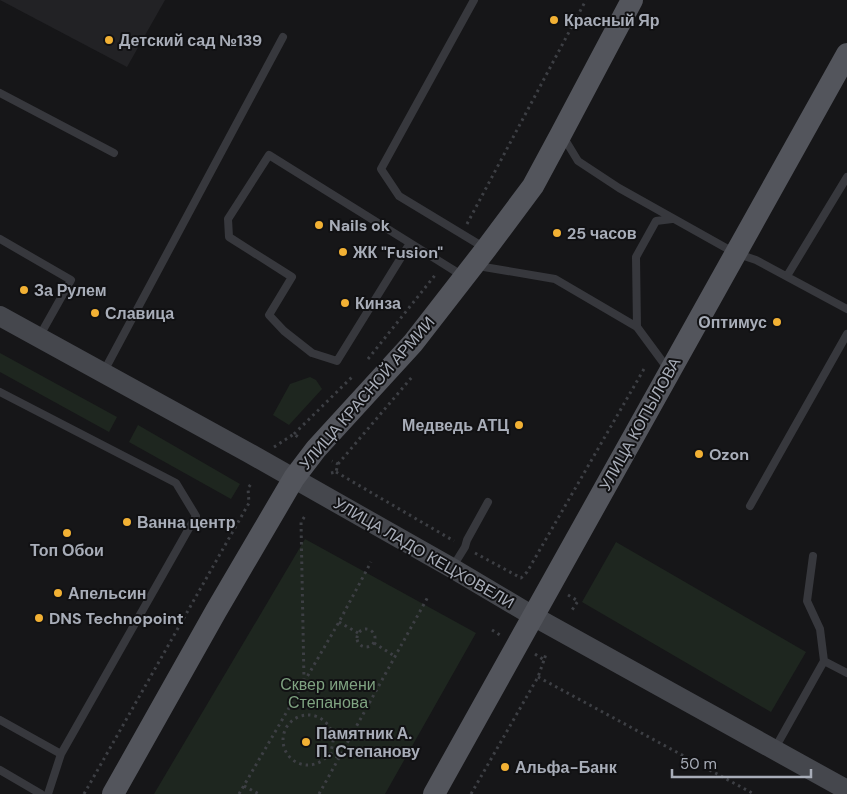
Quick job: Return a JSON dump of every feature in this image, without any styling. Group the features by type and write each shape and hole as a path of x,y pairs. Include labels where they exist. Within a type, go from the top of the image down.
{"main road":[{"name":"УЛИЦА КРАСНОЙ АРМИИ","path":"113,794 216,611 294,478 316,449 413,343 533,186 632,0"},
{"name":"УЛИЦА КОПЫЛОВА","path":"434,794 847,54"},
{"name":"УЛИЦА ЛАДО КЕЦХОВЕЛИ","path":"0,316 294,478 533,616 774,750 843,791"}],"lane":[{"path":"474,0 381,169 399,196 461,234 475,264"},
{"path":"103,373 283,37"},
{"path":"0,93 114,153"},
{"path":"561,134 578,161 619,188 735,253 756,260 847,309"},
{"path":"410,243 336,361 312,353 284,331 270,315 292,277 229,237 228,219 269,154 444,264 475,264 555,279 637,327 669,371"},
{"path":"787,276 847,177"},
{"path":"637,327 636,257 656,221 672,219"},
{"path":"0,239 71,280 38,338"},
{"path":"750,506 847,334"},
{"path":"0,392 176,483 196,516 61,754 48,794"},
{"path":"452,568 488,502"},
{"path":"774,750 824,661 820,629 807,601 813,556"},
{"path":"824,661 847,673"},
{"path":"0,720 61,754"},
{"path":"0,770 40,794"}],"path":[{"path":"461,234 586,0"},
{"path":"363,366 444,264"},
{"path":"330,459 338,464 334,472 521,578 527,572 644,369"},
{"path":"272,448 294,434 356,373"},
{"path":"294,434 298,436"},
{"path":"84,794 249,503 248,488 251,484"},
{"path":"304,682 301,522 305,516"},
{"path":"239,794 372,562"},
{"path":"527,572 534,576"},
{"path":"562,592 578,601 572,610"},
{"path":"319,794 429,595"},
{"path":"339,622 358,633"},
{"path":"358,633 363,630 370,630 374,634 374,644"},
{"path":"492,630 500,635"},
{"path":"358,633 357,642 361,646 366,648 374,644"},
{"path":"374,644 396,657"},
{"path":"534,654 544,660"},
{"path":"471,794 538,677 546,654"},
{"path":"538,677 754,794"},
{"path":"310,714 326,721 331,728 333,736 333,745 330,753 318,764 310,765 294,761 288,756 284,748 284,732 288,725 294,719 310,714"},
{"path":"282,722 288,725"},
{"path":"330,753 339,758"},
{"path":"244,786 258,794"}],"shaded area":[{"name":"Детский сад №139","path":"0,0 165,0 127,67"}],"green space":[{"path":"0,353 117,417 109,432 0,372"},
{"path":"310,377 316,380 322,389 289,425 273,415 290,384"},
{"path":"138,425 240,484 231,499 129,442"},
{"name":"Сквер имени Степанова","path":"305,539 476,633 385,794 154,794"},
{"path":"616,542 806,652 771,712 582,602"}],"place":[{"name":"Красный Яр","path":"554,20"},
{"name":"Детский сад №139","path":"109,40"},
{"name":"Nails ok","path":"319,225"},
{"name":"25 часов","path":"557,233"},
{"name":"ЖК \"Fusion\"","path":"343,252"},
{"name":"За Рулем","path":"24,290"},
{"name":"Кинза","path":"345,303"},
{"name":"Славица","path":"95,313"},
{"name":"Оптимус","path":"777,322"},
{"name":"Медведь АТЦ","path":"519,425"},
{"name":"Ozon","path":"699,454"},
{"name":"Ванна центр","path":"127,522"},
{"name":"Топ Обои","path":"67,533"},
{"name":"Апельсин","path":"58,593"},
{"name":"DNS Technopoint","path":"39,618"},
{"name":"Памятник А. П. Степанову","path":"306,742"},
{"name":"Альфа-Банк","path":"505,767"}]}
